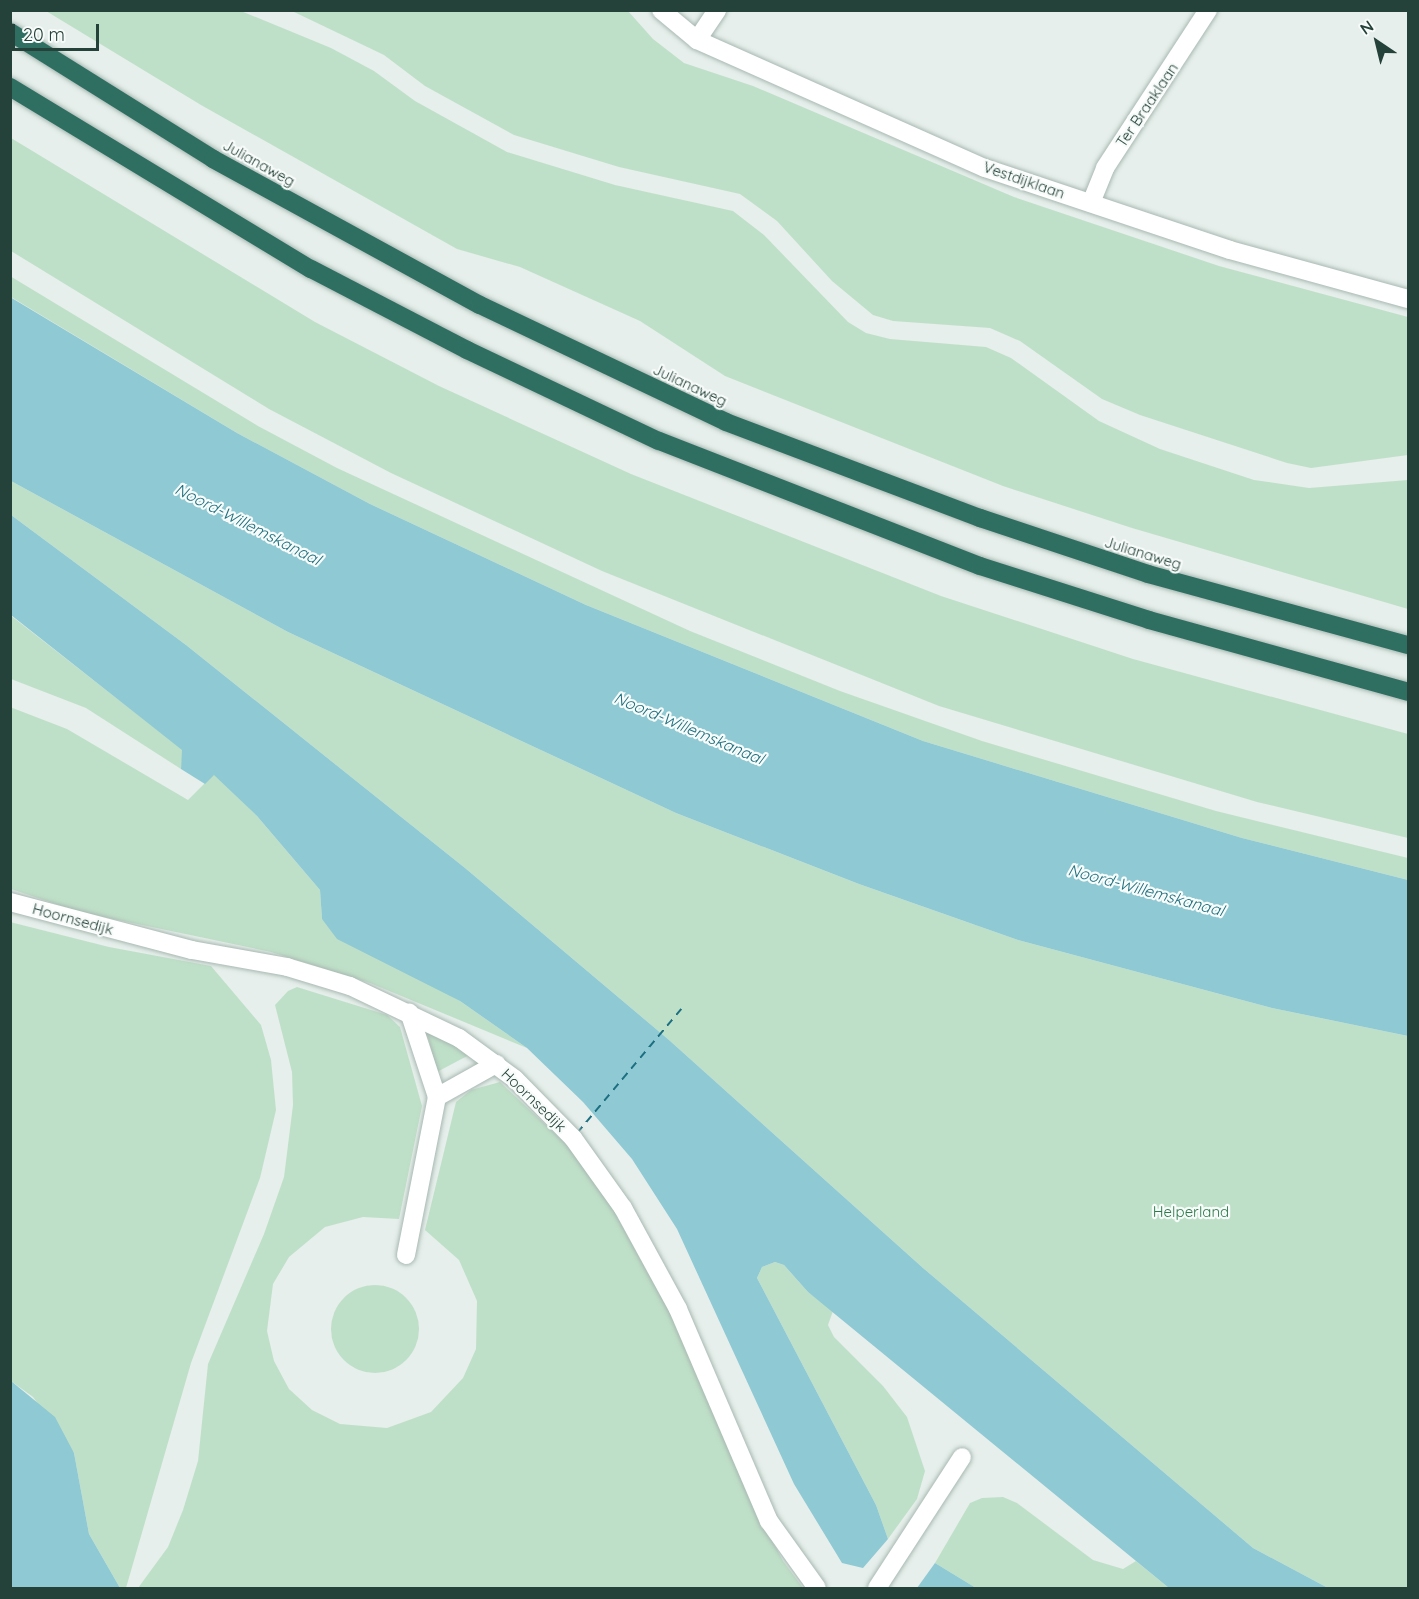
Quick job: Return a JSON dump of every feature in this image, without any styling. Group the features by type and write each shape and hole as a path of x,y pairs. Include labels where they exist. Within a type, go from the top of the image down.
{"highway":[{"name":"Julianaweg","path":"10,32 213,159 470,299 726,422 980,518 1148,574 1408,645"},
{"path":"10,87 311,269 467,350 659,441 980,566 1160,623 1408,692"}],"street":[{"name":"Vestdijklaan","path":"661,10 697,40 985,168 1230,250 1408,299"},
{"path":"697,40 717,10"},
{"name":"Ter Braaklaan","path":"1091,203 1105,168 1208,10"},
{"name":"Hoornsedijk","path":"10,902 192,950 287,967 350,986 409,1012 459,1038 496,1064 567,1131 623,1208 678,1309 769,1521 817,1588"},
{"path":"406,1255 437,1097 409,1012"},
{"path":"437,1097 496,1064"},
{"path":"877,1588 962,1457"}],"green space":[{"path":"46,11 241,11 331,48 374,71 415,101 507,152 615,185 733,211 764,235 848,322 866,333 890,339 986,347 1011,358 1099,421 1160,449 1254,480 1309,488 1408,480 1408,609 1132,528 1003,486 725,376 640,321 520,267 457,249 201,105"},
{"path":"292,11 628,11 653,39 684,63 753,86 1014,197 1219,266 1408,317 1408,455 1311,468 1287,463 1140,415 1102,399 1020,341 990,328 893,321 873,315 832,281 777,221 740,194 619,167 514,135 425,86 384,55"},
{"path":"11,138 315,322 439,386 631,474 941,596 1133,659 1408,734 1408,838 1257,802 939,706 602,571 391,473 269,409 11,251"},
{"path":"10,276 258,426 337,468 690,631 840,691 982,741 1216,811 1408,858 1408,880 1242,838 923,741 586,605 370,504 237,433 11,297"},
{"name":"Helperland","path":"11,481 288,632 676,813 859,884 1018,940 1272,1008 1408,1036 1408,1588 1328,1588 1253,1548 923,1268 669,1040 465,868 186,645 11,515"},
{"path":"10,615 183,750 181,769 86,708 11,679"},
{"path":"10,707 67,729 188,800 214,774 257,816 320,890 322,919 460,1001 527,1048 370,983 271,952 80,912 11,889"},
{"path":"10,922 109,947 211,966 261,1025 271,1060 276,1110 260,1178 191,1363 126,1588 120,1588 89,1534 74,1453 33,1397 11,1381"},
{"path":"297,987 387,1015 400,1027 422,1106 399,1219 363,1217 325,1227 289,1257 273,1284 267,1331 274,1361 289,1389 312,1410 340,1424 387,1428 431,1412 463,1378 476,1349 477,1301 459,1260 425,1230 456,1102 471,1090 500,1082 568,1146 609,1202 691,1351 750,1498 783,1561 803,1588 138,1588 168,1547 183,1510 198,1461 208,1364 264,1234 284,1177 293,1105 292,1072 275,1005 288,991"},
{"path":"426,1029 443,1036 469,1055 437,1072"},
{"path":"775,1262 784,1265 808,1292 833,1311 828,1325 834,1337 883,1386 907,1417 925,1471 917,1499 888,1539 876,1505 757,1278 762,1267"},
{"path":"375,1285 400,1292 412,1304 419,1329 412,1354 400,1366 375,1373 350,1366 338,1354 331,1329 338,1304 350,1292"},
{"path":"1003,1497 1017,1503 1093,1560 1123,1569 1136,1561 1169,1588 976,1588 935,1563 970,1503 982,1498"}],"water":[{"name":"Noord-Willemskanaal","path":"10,297 237,433 370,504 586,605 923,741 1242,838 1408,880 1408,1036 1272,1008 1018,940 859,884 676,813 288,632 11,481"},
{"path":"11,515 186,645 465,868 669,1040 923,1268 1253,1548 1328,1588 1169,1588 808,1292 784,1265 775,1262 762,1267 757,1278 876,1505 888,1539 863,1568 842,1563 794,1484 677,1229 632,1159 583,1102 527,1048 460,1001 337,939 322,919 320,890 257,816 214,775 205,784 181,769 182,750 11,615"},
{"path":"11,1381 55,1417 74,1453 89,1534 120,1588 11,1588"},
{"path":"935,1563 976,1588 917,1588"}],"ferry route":[{"path":"577,1133 681,1009"}]}
